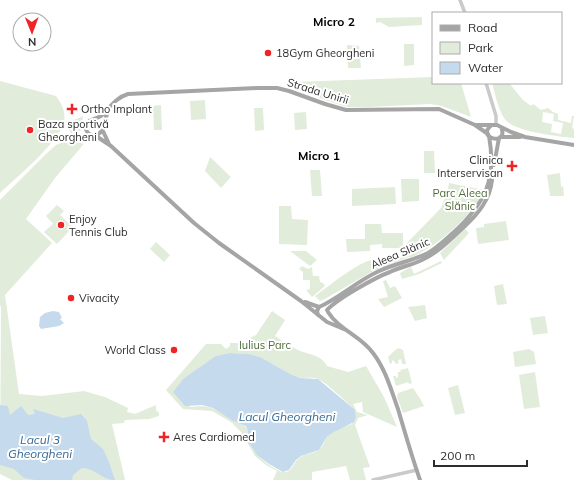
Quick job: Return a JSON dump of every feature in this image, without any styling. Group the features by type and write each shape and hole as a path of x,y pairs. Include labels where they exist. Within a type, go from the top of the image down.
{"main road":[{"name":"Strada Unirii","path":"94,119 102,115 121,97 132,93 268,88 290,91 329,106 346,110 439,109 475,125 488,135"},
{"path":"96,136 102,128 109,108"},
{"path":"110,146 100,122 94,119 87,123 86,129 89,134 96,136 110,146 201,229 225,248 301,301 327,322 346,330"},
{"name":"Strada Unirii","path":"475,125 496,125"},
{"path":"496,125 488,129 488,135 494,139 525,137"},
{"path":"496,125 525,137 574,145"},
{"path":"496,125 502,131 500,138"},
{"name":"Aleea Slănic","path":"320,307 377,272 428,252 444,241 466,221 477,208 487,189 491,158 488,135"},
{"name":"Aleea Slănic","path":"328,311 344,298 381,276 421,261 437,252 467,225 482,208 489,192 495,153 500,138"},
{"path":"301,301 320,307 325,307 333,320 370,348 376,357 387,378 420,480"},
{"path":"319,316 317,311 320,307"},
{"path":"319,316 325,316 328,311"}],"street":[{"path":"460,0 464,12"},
{"path":"486,84 496,116 496,125"},
{"path":"373,480 417,470"}],"green space":[{"path":"422,17 422,25 389,27 380,22 376,23 376,18"},
{"path":"404,44 414,44 414,65 404,66"},
{"path":"347,45 359,46 361,68 348,68"},
{"path":"432,77 432,84 461,84 471,117 442,106 430,104 347,107 322,99 312,93 295,89 294,82"},
{"name":"Baza sportivă Gheorgheni","path":"0,81 56,96 63,108 64,122 54,140 46,149 0,193"},
{"path":"492,84 510,84 523,100 531,106 533,104 541,110 548,108 558,114 558,120 571,123 572,116 574,116 572,128 574,129 574,138 516,127 504,118 498,105","holes":["543,112 554,114 553,121 563,123 561,134 551,132 552,124 542,122"]},
{"path":"205,100 206,119 191,120 190,101"},
{"path":"161,105 162,130 154,130 153,106"},
{"path":"254,108 263,108 264,130 255,131"},
{"path":"306,112 307,129 295,130 294,113"},
{"path":"83,116 81,130 76,134 71,133 69,130 68,120 74,120"},
{"path":"73,141 82,142 83,145 55,178 26,219 52,243 5,295 19,394 42,396 84,391 105,397 128,408 127,412 135,414 156,405 156,410 159,413 159,416 149,419 125,420 124,423 112,424 125,480 12,480 0,474 0,200 56,145"},
{"path":"424,151 434,151 435,173 424,173"},
{"path":"210,157 231,177 221,188 205,171"},
{"path":"310,170 320,170 322,196 312,196"},
{"path":"560,173 561,187 563,186 564,196 550,196 547,175"},
{"path":"401,179 419,179 419,201 402,202"},
{"name":"Parc Aleea Slănic","path":"449,183 484,190 479,200 453,230 420,253 373,271 325,299 320,301 315,296 348,272 368,261 408,255 404,246 441,208"},
{"path":"395,187 396,204 352,206 352,189"},
{"name":"Enjoy Tennis Club","path":"57,205 64,211 60,215 73,227 57,244 44,232 53,224 46,216"},
{"path":"279,206 291,206 292,219 308,220 307,245 279,244"},
{"path":"506,221 509,240 478,244 476,228 484,227 484,224"},
{"path":"365,224 381,224 382,233 403,233 403,248 382,248 382,244 370,245 370,251 347,252 346,239 365,239"},
{"path":"465,229 469,233 444,260 440,253"},
{"path":"156,242 170,255 164,262 150,249"},
{"path":"290,251 306,251 317,260 310,266"},
{"path":"441,261 442,263 419,274 402,279 400,273 411,267 414,274"},
{"path":"302,266 308,269 312,267 313,276 319,276 320,282 325,286 312,297 306,290 310,289 310,280 303,280 303,272 299,269"},
{"path":"386,280 390,288 395,286 402,298 384,307 378,299 388,297 383,281"},
{"path":"503,284 507,304 497,305 494,286"},
{"path":"425,305 427,318 415,321 408,307"},
{"name":"Iulius Parc","path":"272,311 285,320 275,336 294,348 319,357 327,366 348,372 366,366 384,397 397,427 363,412 362,402 353,404 357,412 368,415 358,418 355,425 370,467 363,468 366,480 350,480 346,466 312,472 312,480 273,480 277,471 266,465 255,456 241,432 231,422 212,411 183,409 166,390 206,344 221,344 226,349 230,346 230,343 248,343 248,339 256,335","holes":["230,353 256,357 296,377 315,378 322,381 352,407 352,424 339,428 330,434 319,450 300,457 288,471 282,472 277,470 260,457 251,447 248,441 248,430 244,425 235,422 209,407 190,407 184,378 213,359"]},
{"path":"545,316 548,333 533,335 530,318"},
{"path":"399,348 403,350 406,364 402,364 401,359 398,360 399,363 396,364 393,360 390,364 388,357"},
{"path":"529,349 534,352 536,364 515,367 513,352"},
{"path":"408,368 412,383 409,384 408,382 396,386 393,376 396,376 396,378 398,377 398,372 401,372 400,370"},
{"path":"535,372 540,407 524,409 519,375"},
{"path":"458,385 465,413 455,415 448,388"},
{"path":"413,388 424,406 403,413 397,397 398,393"}],"water":[{"path":"53,311 59,312 62,318 60,319 64,323 59,326 41,329 39,326 40,317 45,313"},
{"name":"Lacul Gheorgheni","path":"230,353 248,354 260,357 292,375 300,378 318,379 354,409 356,416 354,422 332,433 327,437 319,450 301,456 289,470 283,472 257,455 248,442 248,431 246,426 233,421 213,408 202,405 185,406 173,392 184,378 216,356"},
{"name":"Lacul 3 Gheorgheni","path":"0,405 8,406 10,415 21,406 28,415 35,414 33,409 63,418 81,414 87,421 91,439 103,449 115,480 110,480 92,470 82,468 73,475 72,480 35,480 24,478 14,469 0,465"}],"place":[{"name":"18Gym Gheorgheni","path":"268,53"},
{"name":"Ortho Implant","path":"72,109"},
{"name":"Baza sportivă Gheorgheni","path":"30,130"},
{"name":"Clinica Interservisan","path":"512,166"},
{"name":"Enjoy Tennis Club","path":"61,225"},
{"name":"Vivacity","path":"71,298"},
{"name":"World Class","path":"174,350"},
{"name":"Ares Cardiomed","path":"164,437"}],"district":[{"name":"Micro 2","path":"334,22"},
{"name":"Micro 1","path":"319,156"}]}
